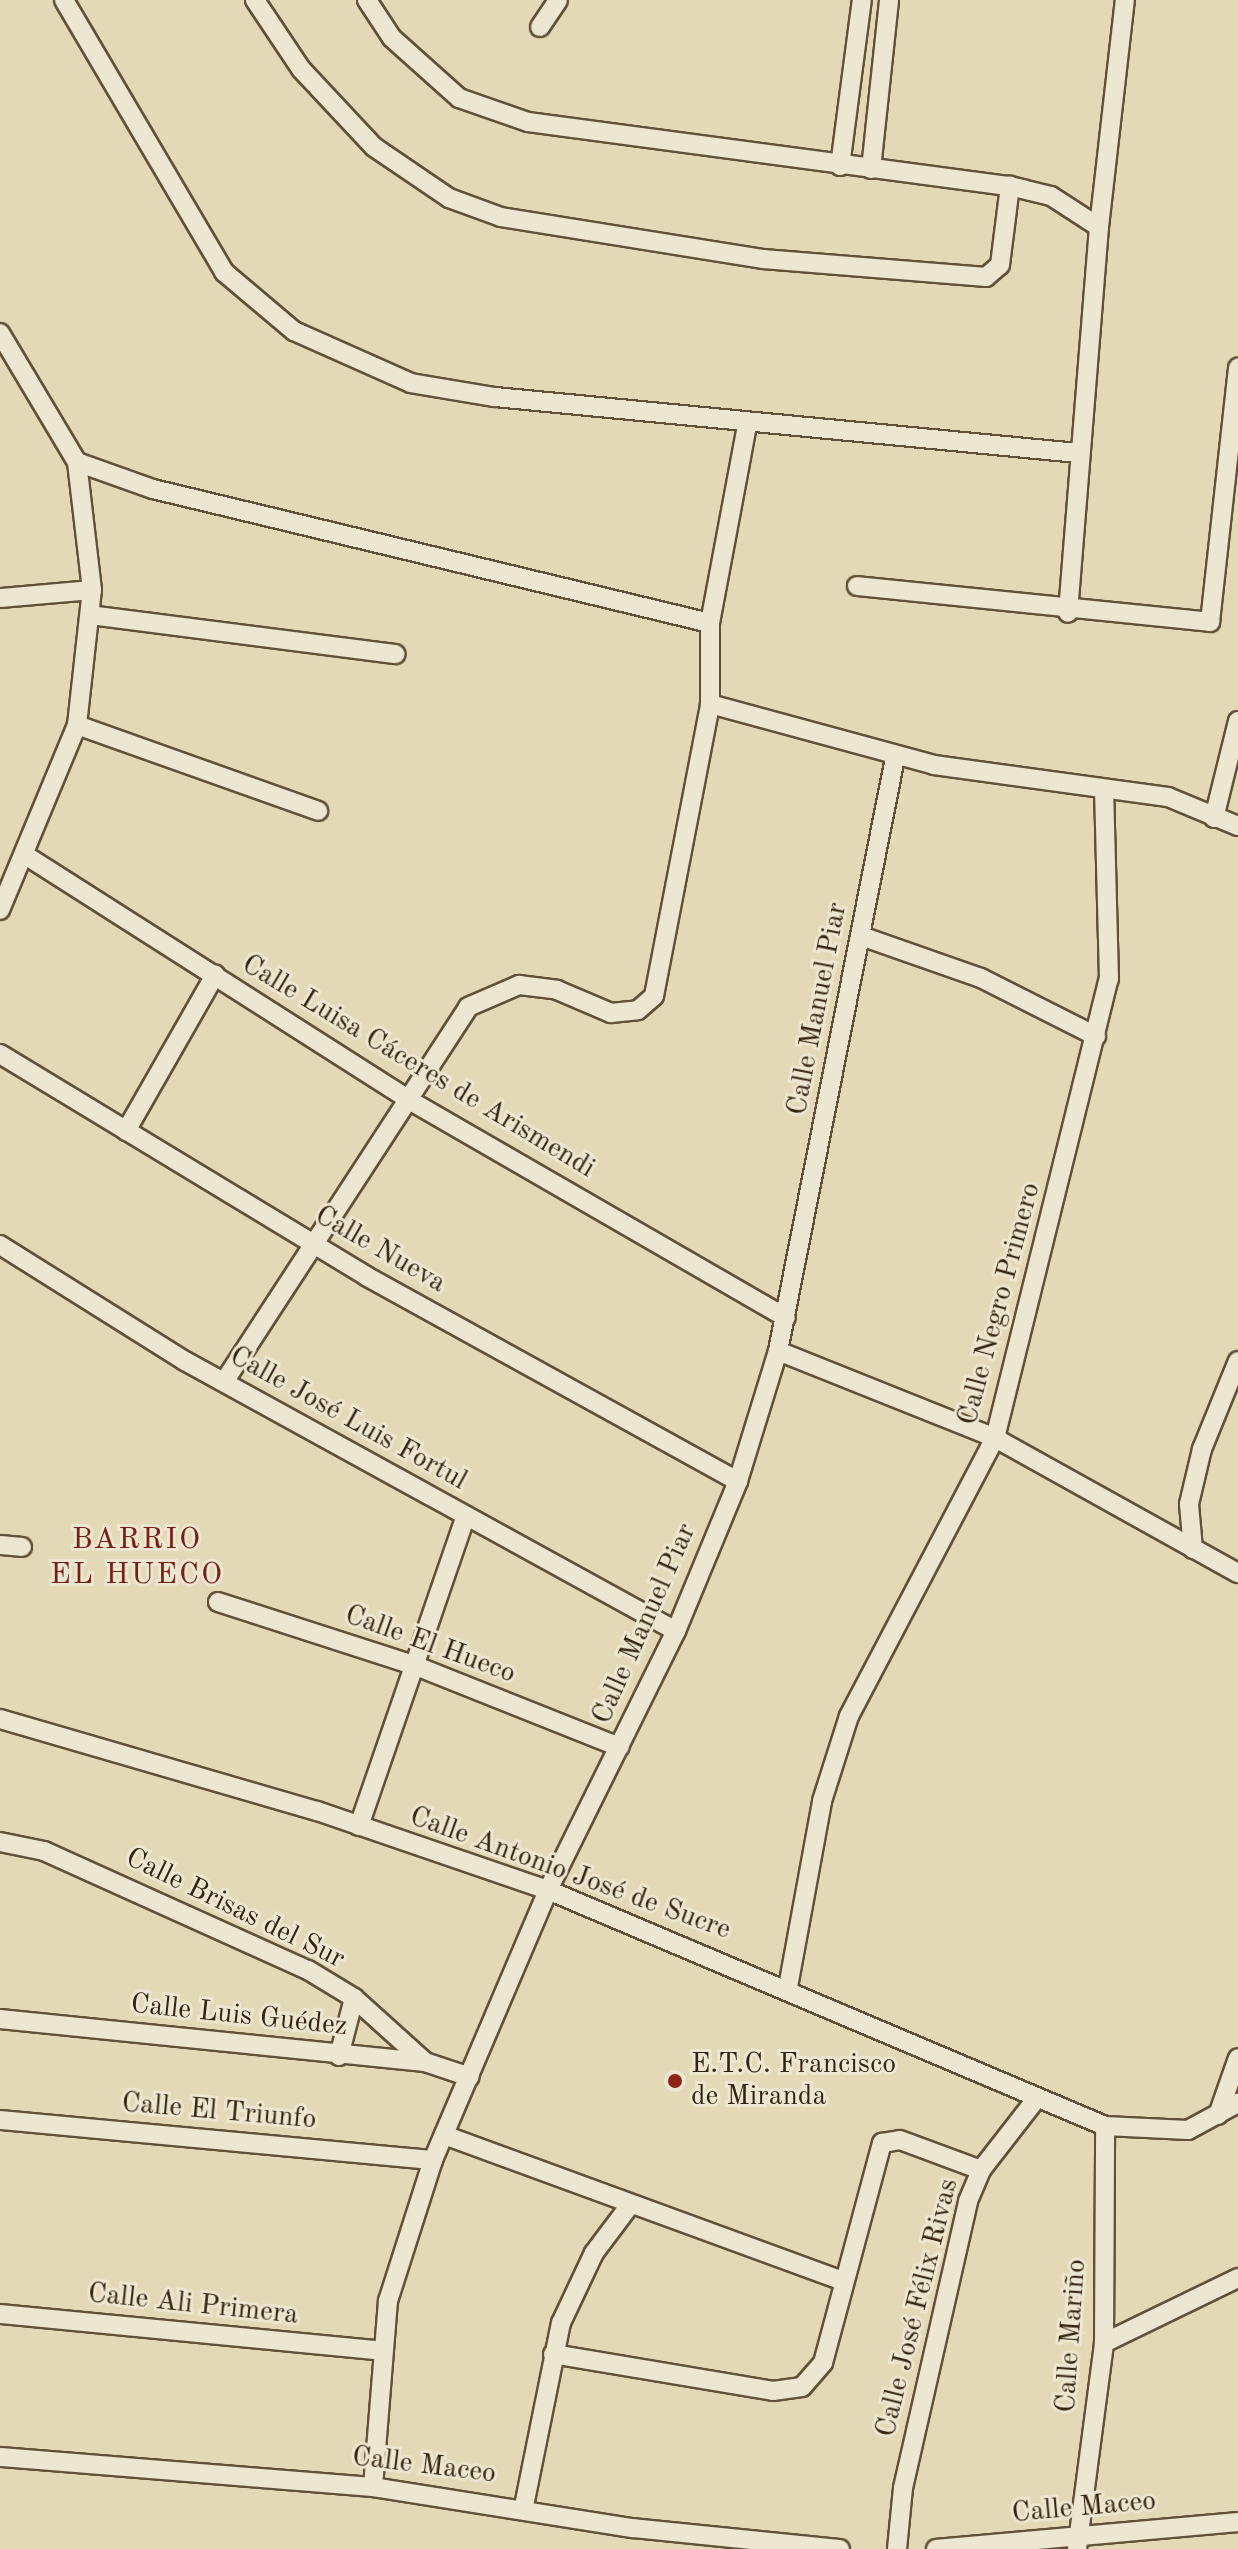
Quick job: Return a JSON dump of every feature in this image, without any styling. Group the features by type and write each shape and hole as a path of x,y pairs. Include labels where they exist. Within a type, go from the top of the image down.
{"street":[{"path":"64,0 224,272 294,331 411,383 747,425 1078,453"},
{"path":"255,0 301,69 374,147 449,198 510,219 763,259 986,277 1000,265 1010,186"},
{"path":"367,0 392,38 459,98 603,137 1010,186 1051,196 1099,227"},
{"path":"540,27 558,0"},
{"path":"840,166 862,0"},
{"path":"871,169 889,0"},
{"path":"1068,613 1078,453 1099,227 1125,0"},
{"path":"0,333 77,462 92,590 77,725 0,910"},
{"path":"857,586 1068,613 1210,622 1238,368"},
{"path":"224,1382 468,1007 492,992 532,984 611,1013 638,1010 659,986 710,704 710,623 747,425"},
{"path":"77,462 153,489 710,623"},
{"path":"0,598 92,590"},
{"path":"90,615 396,654"},
{"path":"710,704 895,758 1168,797 1238,826"},
{"path":"1214,818 1238,721"},
{"path":"77,725 318,811"},
{"name":"Calle Manuel Piar","path":"373,2487 381,2351 388,2301 433,2160 548,1890 676,1631 738,1481 778,1351 895,758"},
{"name":"Calle Negro Primero","path":"788,1987 822,1801 849,1716 995,1438 1109,979 1104,790"},
{"name":"Calle Luisa Cáceres de Arismendi","path":"25,855 409,1100 786,1318"},
{"path":"861,936 981,978 1096,1036"},
{"path":"126,1131 215,975"},
{"name":"Calle Nueva","path":"0,1054 313,1244 738,1481"},
{"name":"Calle José Luis Fortul","path":"0,1245 224,1382 676,1631"},
{"path":"778,1351 995,1438 1238,1573"},
{"path":"1193,1549 1189,1504 1202,1449 1238,1361"},
{"path":"359,1826 466,1516"},
{"path":"0,1545 22,1547"},
{"name":"Calle El Hueco","path":"218,1602 416,1666 620,1747"},
{"name":"Calle Antonio José de Sucre","path":"0,1719 359,1826 548,1890 788,1987 1105,2126 1170,2133 1218,2115 1238,2103"},
{"name":"Calle Brisas del Sur","path":"0,1842 44,1851 212,1924 354,1998 425,2062"},
{"path":"339,2056 354,1998"},
{"name":"Calle Luis Guédez","path":"0,2019 339,2056 425,2062 470,2077"},
{"path":"1218,2115 1238,2058"},
{"name":"Calle José Félix Rivas","path":"897,2549 903,2488 981,2170 1037,2098"},
{"name":"Calle El Triunfo","path":"0,2120 433,2160"},
{"name":"Calle Mariño","path":"1078,2543 1104,2343 1105,2126"},
{"path":"444,2135 840,2280"},
{"path":"553,2354 793,2391 823,2363 840,2280 882,2143 900,2140 981,2170"},
{"path":"524,2506 553,2354 580,2279 630,2205"},
{"path":"1104,2343 1238,2278"},
{"name":"Calle Ali Primera","path":"0,2314 381,2351"},
{"name":"Calle Maceo","path":"0,2457 373,2487 524,2506 633,2528 840,2549"},
{"name":"Calle Maceo","path":"936,2549 1078,2543 1238,2522"}],"place":[{"name":"E.T.C. Francisco de Miranda","path":"675,2081"}],"district":[{"name":"BARRIO EL HUECO","path":"137,1557"}]}
